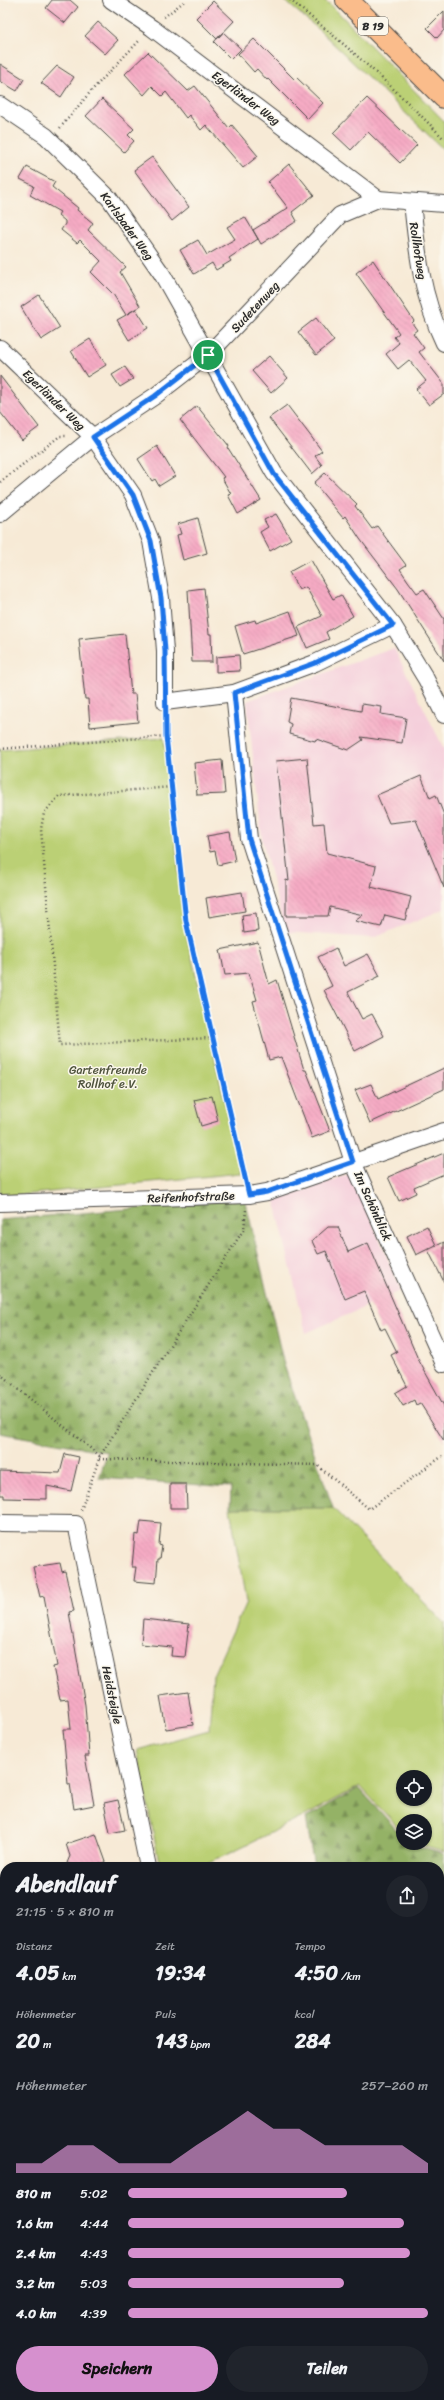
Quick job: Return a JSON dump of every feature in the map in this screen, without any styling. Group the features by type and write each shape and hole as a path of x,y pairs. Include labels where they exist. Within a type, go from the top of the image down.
{"main road":[{"name":"B 19","path":"347,0 444,97"}],"street":[{"name":"Egerländer Weg","path":"111,0 152,28 378,199"},
{"name":"Karlsbader Weg","path":"0,105 50,140 109,198 162,274 274,474 393,625 426,679 444,715"},
{"name":"Sudetenweg","path":"0,514 93,437 155,396 208,355 340,215 378,199 444,204"},
{"name":"Rollhofweg","path":"412,202 417,262 432,318 444,344"},
{"name":"Egerländer Weg","path":"0,348 93,437 133,495 151,541 161,598 165,651 164,702"},
{"path":"164,702 234,693 315,663 393,625"},
{"name":"Im Schönblick","path":"234,693 249,839 353,1162 444,1364"},
{"name":"Reifenhofstraße","path":"0,1203 249,1195 267,1192 444,1131"},
{"path":"0,1522 76,1524"},
{"name":"Heidsteigle","path":"76,1524 147,1862"}],"path":[{"path":"50,140 92,90 152,28 186,0"},
{"path":"290,0 319,23 405,100 444,139"},
{"path":"0,482 60,436 93,437"},
{"path":"76,1524 99,1458 244,1229 249,1195 186,921 166,736 164,702"},
{"path":"0,749 166,736"},
{"path":"172,787 59,796 44,813 41,829 60,1045 212,1038"},
{"path":"0,1374 99,1458 317,1465 370,1509 444,1455"}],"shaded area":[{"path":"394,648 444,749 444,909 373,938 285,932 262,839 247,701"},
{"path":"352,1173 401,1291 306,1333 275,1201"}],"green space":[{"path":"284,0 324,0 331,5 444,121 444,150 316,27"},
{"name":"Gartenfreunde Rollhof e.V.","path":"164,738 185,928 241,1173 0,1197 0,750"},
{"path":"245,1199 284,1365 333,1508 230,1508 231,1487 99,1478 108,1452 0,1433 0,1220"},
{"path":"230,1508 333,1508 444,1623 444,1852 432,1849 432,1814 396,1814 396,1825 360,1786 305,1816 210,1862 159,1862 137,1750 209,1730 213,1675 246,1602"},
{"path":"359,1788 396,1829 396,1850 429,1850 444,1854 444,1862 313,1862 306,1818"}],"building":[{"path":"52,0 70,0 78,7 65,23 46,8"},
{"path":"213,1 234,21 217,39 196,18"},
{"path":"444,11 444,30 437,38 427,28"},
{"path":"98,22 118,40 105,54 85,36"},
{"path":"223,32 241,49 231,59 214,42"},
{"path":"254,39 295,80 297,78 323,103 308,119 257,69 254,72 238,54"},
{"path":"148,52 188,91 195,86 229,128 232,125 258,156 243,168 206,125 201,130 189,115 186,118 166,92 162,96 152,86 144,95 125,74"},
{"path":"0,64 24,79 17,91 0,81"},
{"path":"57,66 74,77 61,97 41,83"},
{"path":"367,98 417,145 400,163 368,132 351,150 333,133"},
{"path":"102,99 134,129 128,135 134,141 124,152 86,116"},
{"path":"152,157 189,207 172,221 134,170"},
{"path":"289,164 314,195 292,212 297,221 261,244 253,230 288,208 268,182"},
{"path":"27,167 55,182 52,187 78,208 77,210 93,223 88,230 126,267 120,272 140,306 127,314 136,309 148,328 129,340 117,320 126,315 113,294 91,272 101,261 80,240 77,243 61,230 65,224 65,221 58,215 60,212 30,195 34,186 20,179"},
{"path":"245,217 258,239 229,258 231,261 216,270 212,263 194,274 180,250 198,240 207,255 235,239 227,227"},
{"path":"373,260 414,321 412,323 417,330 413,333 424,348 419,352 444,384 444,394 429,405 416,389 426,381 409,360 398,369 386,354 399,343 394,337 399,333 356,273"},
{"path":"39,295 60,328 41,340 21,307"},
{"path":"316,318 334,341 316,355 298,332"},
{"path":"90,339 106,365 87,377 71,351"},
{"path":"269,356 288,378 271,393 252,371"},
{"path":"125,367 133,379 120,387 112,375"},
{"path":"0,376 39,427 22,440 0,412"},
{"path":"287,405 322,451 315,456 322,465 312,474 269,418"},
{"path":"197,406 229,446 228,448 261,500 238,514 228,495 231,494 222,478 224,477 180,420"},
{"path":"157,446 175,476 159,486 155,479 152,481 138,459"},
{"path":"325,473 357,504 355,506 372,529 377,526 406,565 400,569 408,581 417,593 424,589 444,619 444,661 398,589 360,539 345,516 343,518 314,483"},
{"path":"276,514 291,539 270,551 260,532 268,527 264,520"},
{"path":"198,518 207,553 183,560 177,535 181,534 178,524"},
{"path":"311,560 333,599 341,595 353,616 326,632 329,639 307,648 298,627 322,616 306,587 299,590 289,572"},
{"path":"204,588 209,634 211,634 212,662 192,662 188,590"},
{"path":"290,611 299,636 243,654 235,626 255,620 256,623"},
{"path":"125,634 131,694 135,694 138,722 90,727 88,699 85,699 79,639"},
{"path":"239,655 240,671 216,672 216,657"},
{"path":"291,698 361,711 362,704 382,707 381,714 406,718 402,743 361,737 363,740 348,750 316,739 315,741 289,734 291,724 287,722"},
{"path":"307,758 314,824 324,823 327,853 376,866 371,887 411,897 405,920 385,915 381,927 355,921 363,915 330,907 328,916 286,916 286,880 289,881 276,761"},
{"path":"222,760 225,794 197,795 194,763"},
{"path":"421,776 430,798 436,795 444,815 444,888 416,820 389,823 377,795"},
{"path":"230,832 235,861 218,865 215,851 210,852 207,836"},
{"path":"242,892 245,911 209,917 206,898"},
{"path":"256,913 258,931 244,933 242,915"},
{"path":"258,942 269,984 277,980 304,1070 306,1070 330,1131 312,1138 281,1057 269,1060 253,1001 257,1000 249,973 225,975 220,950"},
{"path":"336,948 344,966 368,954 380,976 348,992 362,1019 372,1014 384,1036 355,1051 324,990 332,986 318,957"},
{"path":"444,1068 444,1089 370,1123 355,1090 371,1084 378,1099"},
{"path":"212,1096 218,1121 201,1126 194,1100"},
{"path":"444,1153 444,1174 414,1187 416,1193 399,1201 388,1177"},
{"path":"427,1226 436,1245 416,1255 407,1236"},
{"path":"328,1227 338,1227 348,1252 368,1243 418,1359 444,1406 444,1441 420,1403 416,1405 414,1400 403,1406 395,1393 407,1386 391,1355 397,1352 385,1328 381,1330 364,1291 345,1299 326,1251 318,1254 312,1241"},
{"path":"444,1242 444,1282 428,1250"},
{"path":"65,1454 79,1457 71,1491 47,1486 47,1499 4,1498 4,1495 0,1495 0,1471 60,1473"},
{"path":"170,1484 186,1484 187,1508 170,1508"},
{"path":"141,1521 161,1523 159,1545 162,1546 160,1559 158,1559 156,1583 134,1581 136,1567 132,1567 135,1534 139,1535"},
{"path":"60,1563 62,1572 65,1571 74,1611 69,1612 85,1705 89,1756 85,1756 94,1805 74,1809 70,1784 68,1784 63,1729 71,1729 68,1699 60,1700 53,1667 57,1666 44,1596 40,1597 33,1567"},
{"path":"143,1619 189,1624 185,1657 171,1656 172,1647 141,1644"},
{"path":"188,1692 193,1725 166,1729 160,1696"},
{"path":"118,1800 125,1830 110,1833 104,1803"},
{"path":"96,1834 106,1862 67,1862 70,1856 66,1844"}],"route":[{"path":"208,355 274,474 334,547 393,625 315,663 234,693 249,839 353,1162 267,1192 249,1195 186,921 166,736 164,702 165,651 161,598 151,541 133,495 93,437 155,396 208,355"}]}
